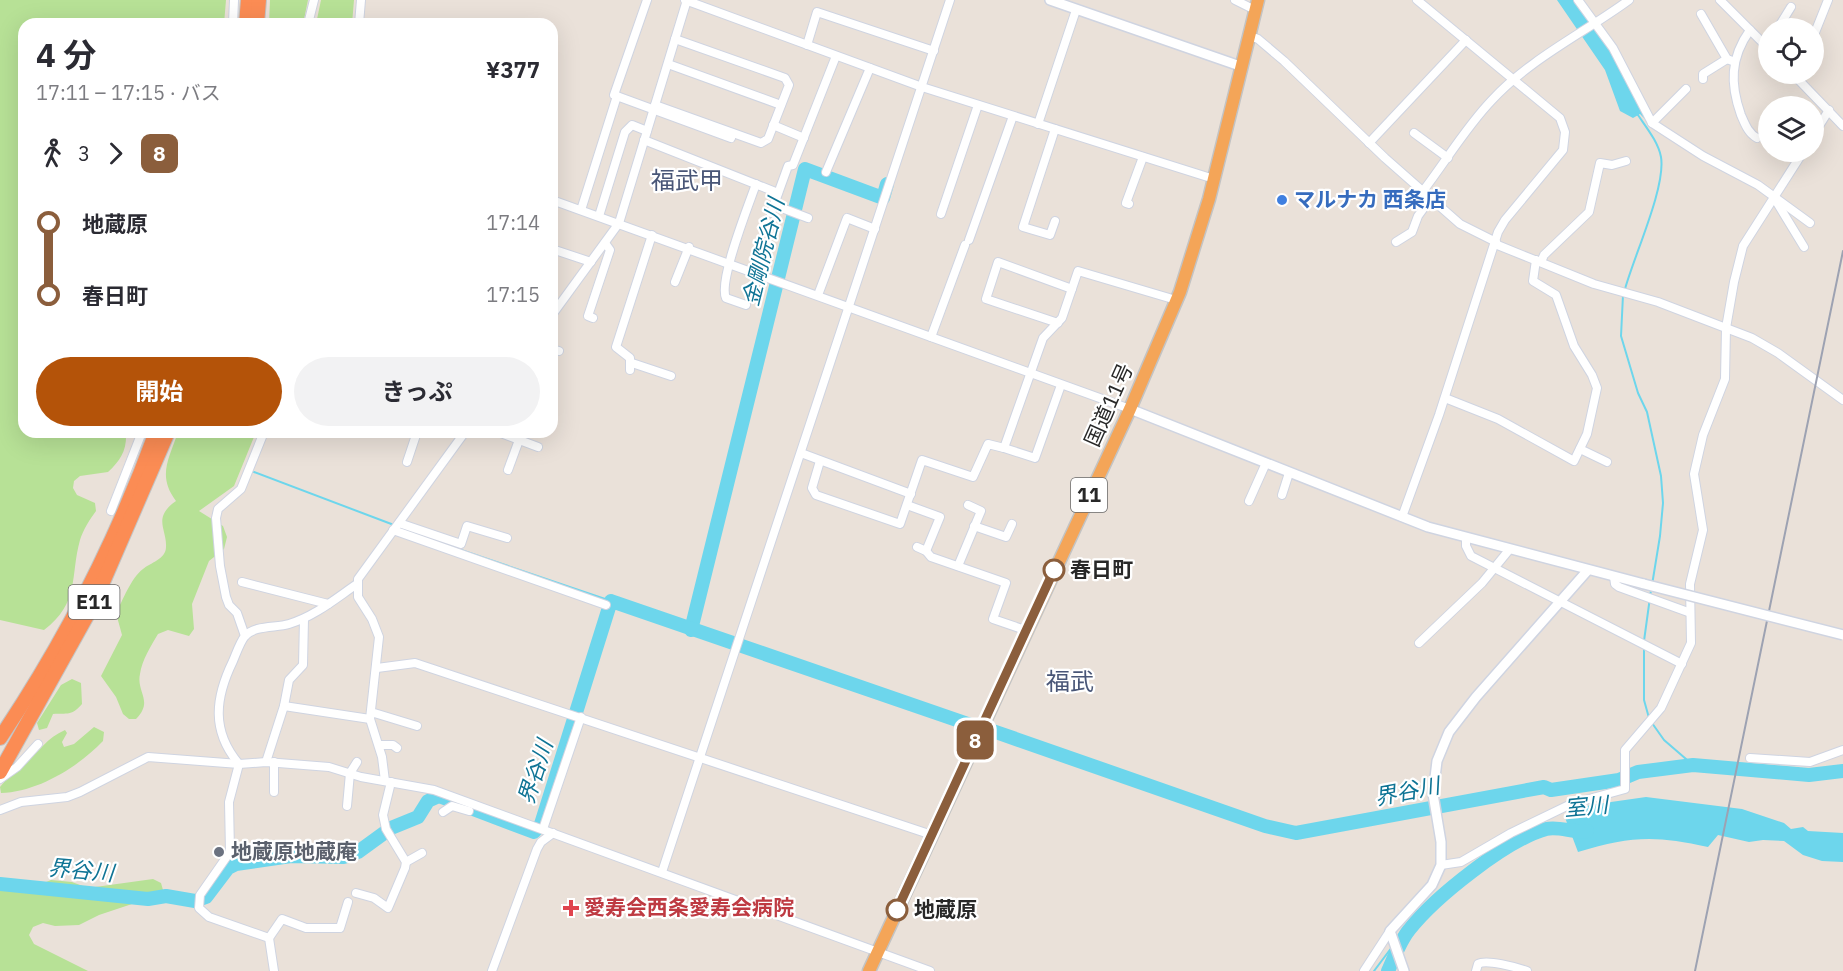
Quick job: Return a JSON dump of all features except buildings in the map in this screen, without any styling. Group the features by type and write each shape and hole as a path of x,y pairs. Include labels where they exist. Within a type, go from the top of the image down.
{"highway":[{"path":"246,18 248,0"},
{"path":"258,18 259,0"},
{"name":"国道11号","path":"869,971 1025,630 1130,409 1176,300 1201,228 1256,5"},
{"name":"E11","path":"0,738 38,678 82,598 127,503 154,438"},
{"name":"E11","path":"2,768 94,603 165,438"}],"street":[{"path":"233,18 234,0"},
{"path":"310,18 314,0"},
{"path":"360,18 361,0"},
{"path":"647,0 614,95 761,143 768,140 789,85 785,78 675,39"},
{"path":"558,307 619,223 686,0 922,87 1214,179"},
{"path":"662,872 950,0"},
{"path":"1050,0 1240,66"},
{"path":"1235,0 1256,5"},
{"path":"1402,517 1445,398 1495,243 1505,220 1556,162 1565,145 1565,132 1560,118 1417,0"},
{"path":"1578,0 1620,58 1652,123 1774,197 1810,223"},
{"path":"1423,191 1491,101 1514,80 1629,0"},
{"path":"1720,0 1758,38"},
{"path":"1821,18 1828,0"},
{"path":"1784,18 1791,7"},
{"path":"1038,124 1077,10"},
{"path":"807,45 817,12 934,51"},
{"path":"1701,14 1731,61 1734,94 1750,134 1757,138"},
{"path":"1703,79 1703,74 1731,61 1750,30"},
{"path":"1248,36 1258,39 1284,61 1460,224 1495,243 1594,284 1658,302 1763,343 1843,400"},
{"path":"1370,143 1466,40"},
{"path":"808,218 773,209 788,166 794,165 836,56"},
{"path":"668,64 781,105"},
{"path":"826,172 870,68"},
{"path":"1804,84 1843,126"},
{"path":"1652,123 1686,89"},
{"path":"581,210 617,96"},
{"path":"941,214 978,105"},
{"path":"654,108 764,150"},
{"path":"1824,118 1829,110"},
{"path":"931,337 1014,116"},
{"path":"600,216 625,132 633,125 647,131"},
{"path":"773,125 804,138"},
{"path":"1055,129 1023,227 1050,236 1055,221"},
{"path":"1414,133 1448,158"},
{"path":"644,140 778,193"},
{"path":"1129,204 1126,203 1143,157"},
{"path":"1445,398 1498,419 1574,461 1593,414 1597,388 1592,375 1574,346 1556,295 1533,281 1538,261 1589,212 1600,163 1612,165 1626,160"},
{"path":"1441,865 1461,862 1549,813 1582,800 1622,792 1627,785 1625,764 1627,746 1651,721 1691,643 1688,612 1691,575 1703,530 1694,474 1703,435 1725,379 1726,328 1743,246 1797,162"},
{"path":"746,305 726,298 724,294 730,262 756,184"},
{"path":"1774,197 1804,246"},
{"path":"1396,242 1412,232 1418,216 1431,198"},
{"path":"558,202 689,247 1130,409 1402,517 1509,550 1843,635"},
{"path":"818,295 847,218 875,229"},
{"path":"652,235 616,347 630,358 631,366 671,376"},
{"path":"593,318 588,316 610,250 605,243"},
{"path":"675,282 689,247"},
{"path":"558,251 591,262"},
{"path":"1058,322 986,299 998,262 1072,289"},
{"path":"1004,448 1043,339 1058,322 1078,271 1176,300"},
{"path":"820,461 812,488 816,495 900,524 922,460 973,477 988,444 1035,458 1061,385"},
{"path":"111,511 140,438"},
{"path":"245,636 237,613 229,605 226,597 220,566 216,518 219,509 241,489 262,438"},
{"path":"407,462 415,438"},
{"path":"406,862 387,831 383,808 389,798 388,782 370,715 379,637 372,619 358,597 357,584 361,574 461,438"},
{"path":"513,438 538,447"},
{"path":"508,470 523,438"},
{"path":"1580,448 1607,462"},
{"path":"801,453 911,494"},
{"path":"1249,501 1266,463"},
{"path":"1282,495 1289,472"},
{"path":"958,566 981,511 968,505"},
{"path":"907,506 940,517 926,551"},
{"path":"974,526 1006,537 1012,524"},
{"path":"396,526 461,544 467,526 507,538"},
{"path":"396,526 606,605"},
{"path":"1466,538 1467,552 1682,664"},
{"path":"917,547 926,551 931,557 1006,583 993,619 1025,630"},
{"path":"1419,643 1476,590 1509,550"},
{"path":"1364,971 1390,934 1432,885 1441,865 1441,842 1434,807 1437,761 1449,732 1476,697 1588,570"},
{"path":"1614,576 1615,584 1619,587 1688,612"},
{"path":"242,582 328,604"},
{"path":"239,764 227,750 222,738 219,697 221,687 245,636 254,631 304,619 357,584"},
{"path":"274,792 270,762 288,680 303,665 304,619"},
{"path":"377,668 415,663 932,834"},
{"path":"284,706 370,715 417,726"},
{"path":"540,828 578,716"},
{"path":"0,779 17,767 38,744"},
{"path":"379,745 397,747"},
{"path":"1750,758 1810,762 1843,750"},
{"path":"0,810 21,802 67,797 148,757 239,764 270,762 329,767 388,782 434,790 469,811"},
{"path":"347,806 350,773 357,762"},
{"path":"239,764 229,802 230,852 200,895 199,908 209,917 268,938"},
{"path":"454,802 540,828 879,951 925,970"},
{"path":"442,812 454,802"},
{"path":"492,971 537,849 553,833"},
{"path":"356,892 374,898 388,908 406,862 422,853"},
{"path":"274,971 268,938 282,919 306,928 340,928 348,902"},
{"path":"1390,934 1404,971"},
{"path":"1476,971 1478,964 1483,961 1512,965 1527,971"}],"green space":[{"path":"0,0 226,0 224,18 18,18 18,438 126,438 122,454 108,472 80,476 74,481 73,488 77,495 95,503 96,511 80,540 72,588 63,610 44,630 0,620"},
{"path":"270,0 308,0 304,18 269,18"},
{"path":"321,0 354,0 352,18 317,18"},
{"path":"176,438 254,438 234,486 199,511 223,526 227,537 224,549 209,561 192,604 194,629 189,636 168,630 158,634 145,658 140,674 144,707 136,719 129,719 123,714 116,697 101,676 122,635 116,613 135,578 146,567 161,558 165,551 166,541 162,524 164,513 176,501 167,483 168,459"},
{"path":"72,679 81,683 82,704 72,712 53,714 47,728 39,730 37,723 61,685"},
{"path":"94,727 104,732 103,741 82,760 43,783 15,792 1,793 0,787 53,737 65,730 67,733 62,742 64,747 74,744"},
{"path":"153,879 161,883 163,890 159,895 99,915 79,925 55,926 43,923 33,927 29,935 34,944 88,971 0,971 0,888 24,891 51,880 72,882 88,888"}],"water":[{"path":"1557,0 1574,0 1596,28 1625,73 1647,121 1640,114 1633,118 1620,111 1605,70"},
{"path":"1646,797 1742,809 1784,823 1791,829 1803,827 1808,831 1843,833 1843,862 1822,861 1803,855 1784,841 1749,842 1718,835 1708,847 1673,840 1643,839 1613,843 1578,852 1564,815 1590,805"}],"waterway":[{"path":"1625,289 1654,203 1661,170 1661,157 1657,145 1636,112"},
{"name":"金剛院谷川","path":"691,630 805,169 883,198 887,184"},
{"path":"1623,295 1621,336 1638,393 1647,412 1661,476 1663,503 1652,585"},
{"path":"254,472 394,525"},
{"path":"461,550 611,601"},
{"path":"1644,641 1651,590"},
{"name":"界谷川","path":"0,884 148,899 166,896 195,901 206,897 228,868 236,864 291,856 344,857 358,852 391,828 418,817 428,801 439,796 534,832 541,824 611,601 971,725"},
{"path":"1644,647 1644,700 1649,718"},
{"path":"1652,723 1664,740 1693,765"},
{"name":"界谷川","path":"990,730 1265,826 1296,833 1544,787 1551,790 1619,780 1638,772 1693,765 1809,775 1843,771"},
{"name":"室川","path":"1388,971 1403,939 1420,917 1435,902 1492,857 1530,835 1546,829 1587,831"},
{"name":"室川","path":"1396,943 1408,931"},
{"path":"1374,971 1392,947"}],"railway":[{"path":"1695,971 1843,251"}],"bus line":[{"name":"8","path":"897,910 1054,570"}],"place":[{"name":"マルナカ 西条店","path":"1282,200"},
{"name":"春日町","path":"1054,570"},
{"name":"地蔵原地蔵庵","path":"219,852"},
{"name":"愛寿会西条愛寿会病院","path":"571,908"},
{"name":"地蔵原","path":"897,910"}],"district":[{"name":"福武甲","path":"687,181"},
{"name":"福武","path":"1070,682"}]}
